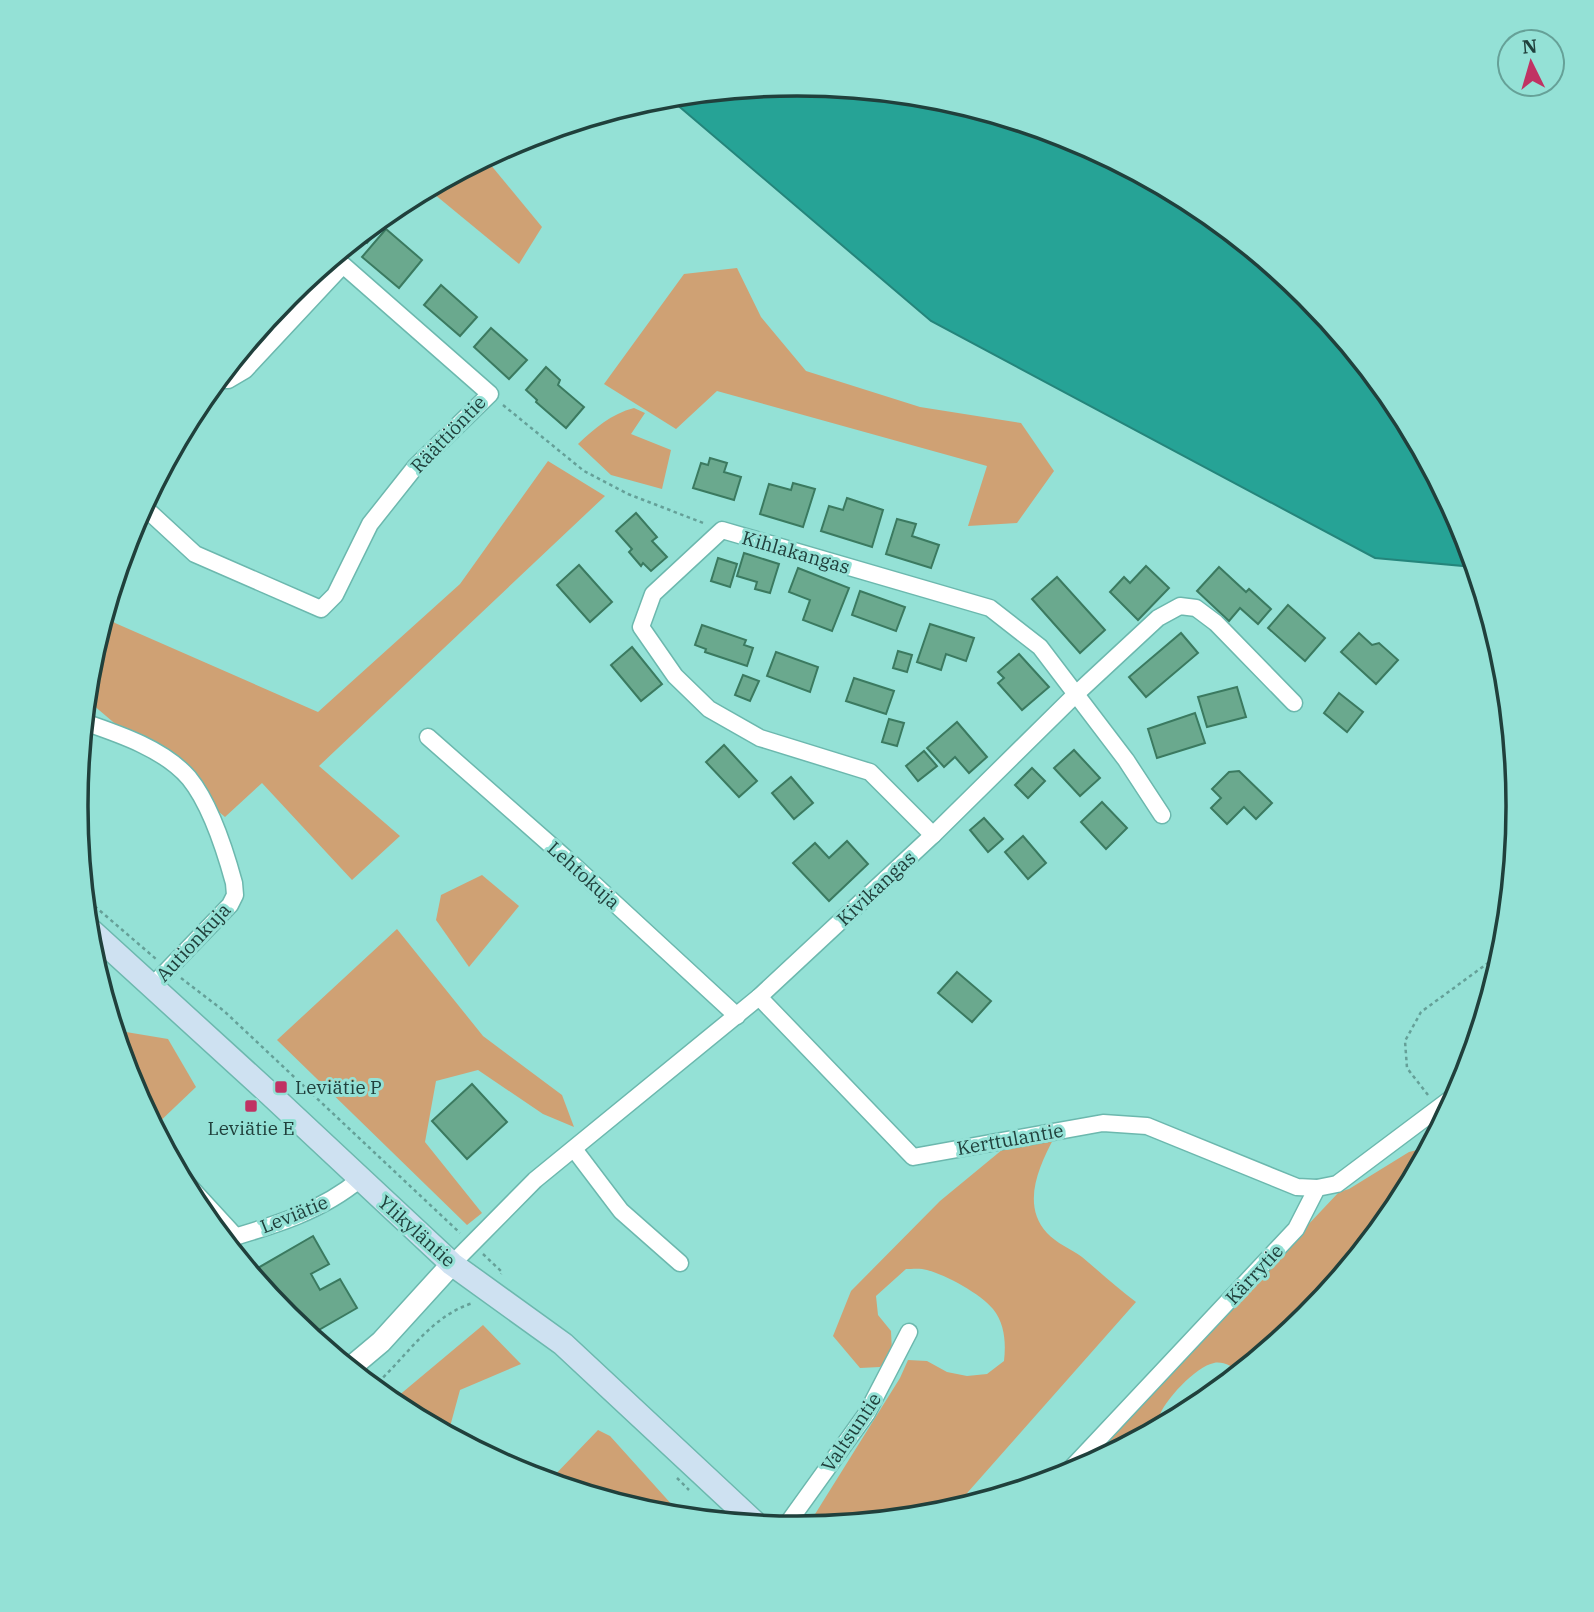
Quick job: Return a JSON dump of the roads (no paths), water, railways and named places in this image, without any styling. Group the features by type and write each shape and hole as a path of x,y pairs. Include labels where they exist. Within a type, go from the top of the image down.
{"main road":[{"name":"Ylikyläntie","path":"100,936 161,977 360,1179 452,1264 563,1344 744,1513"}],"street":[{"name":"Räättiöntie","path":"151,514 195,554 321,609 335,596 370,524 416,466 490,394 343,265 245,370 231,378"},
{"name":"Kihlakangas","path":"933,835 870,772 760,738 709,709 675,676 641,627 653,594 722,530 990,608 1040,647 1126,760 1162,815"},
{"name":"Kivikangas","path":"452,1264 535,1180 759,996 933,835 1074,695 1158,618 1180,606 1196,608 1216,623 1294,703"},
{"name":"Autionkuja","path":"93,726 158,753 188,777 204,801 230,867 235,895 230,905 161,977"},
{"name":"Lehtokuja","path":"428,737 570,862 737,1016"},
{"name":"Kerttulantie","path":"759,996 913,1157 1103,1123 1147,1126 1297,1187 1317,1188"},
{"path":"1317,1188 1337,1184 1434,1117"},
{"path":"575,1149 621,1211 680,1262"},
{"name":"Leviätie","path":"233,1237 313,1209 333,1199 360,1179"},
{"name":"Kärrytie","path":"1085,1454 1296,1229 1317,1188"},
{"path":"357,1362 381,1342 452,1264"},
{"name":"Valtsuntie","path":"793,1516 867,1413 909,1332"}],"place":[{"name":"Leviätie P","path":"281,1087"},
{"name":"Leviätie E","path":"251,1106"}]}
